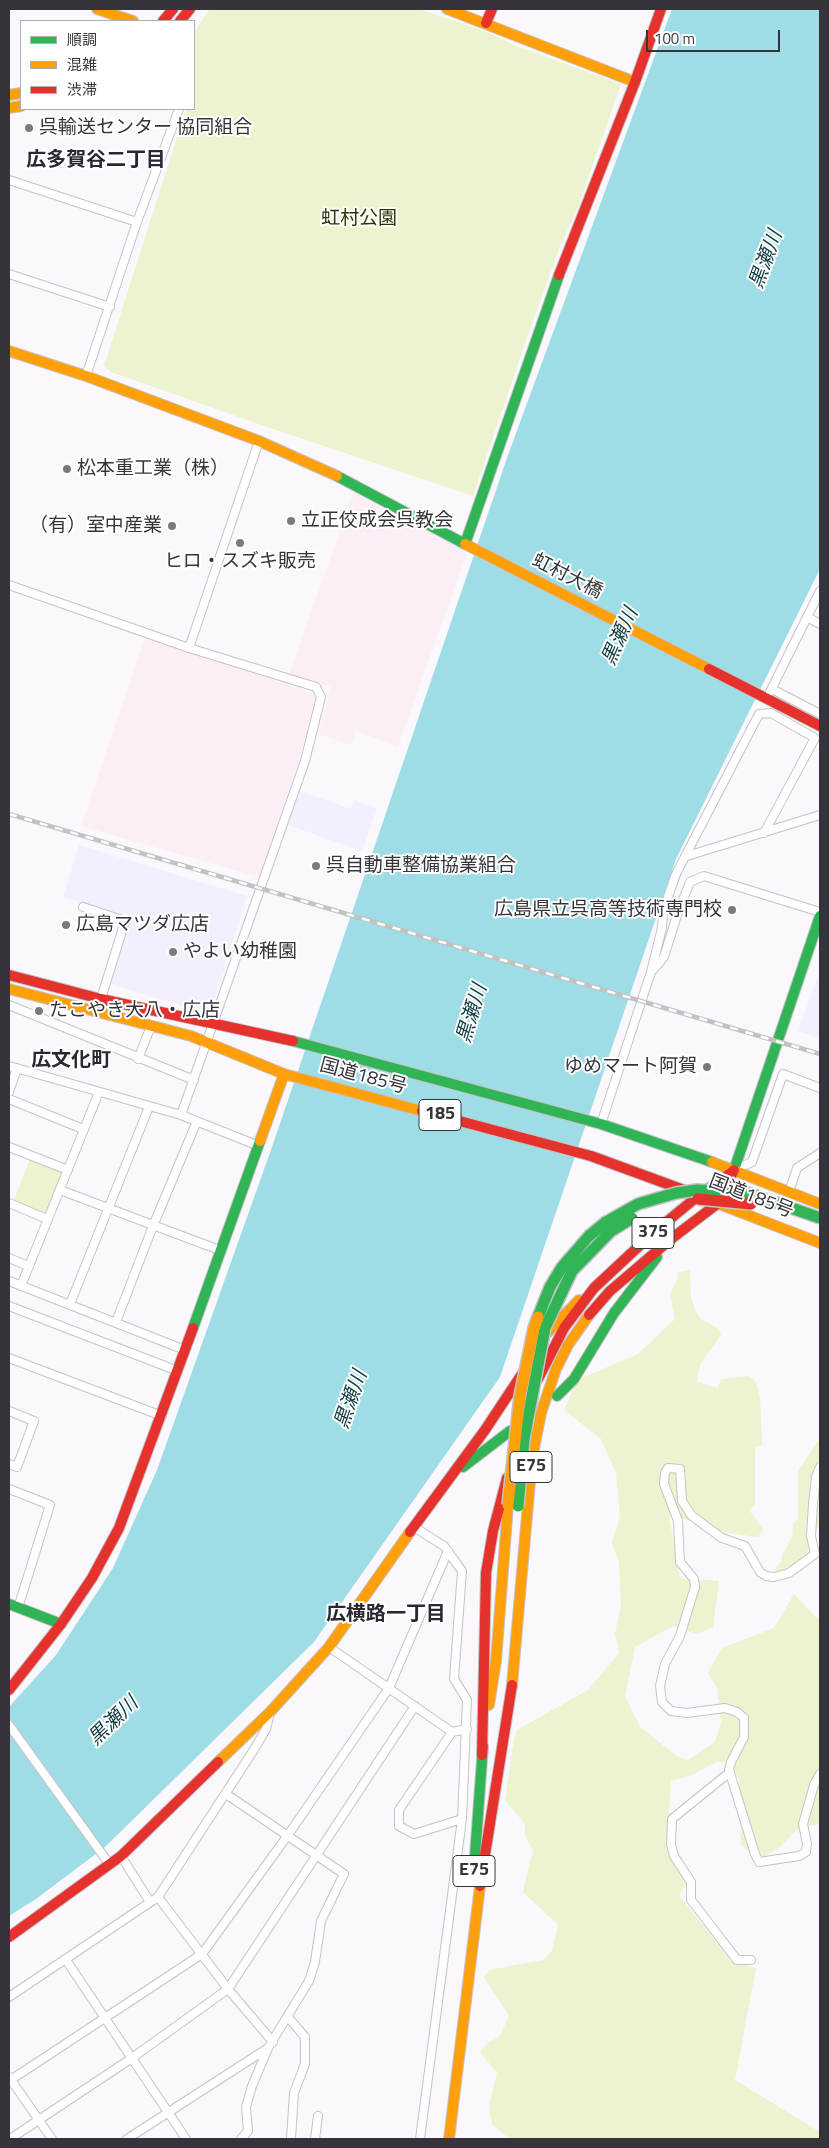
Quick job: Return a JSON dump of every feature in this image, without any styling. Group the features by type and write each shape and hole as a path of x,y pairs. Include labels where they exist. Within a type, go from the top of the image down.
{"main road":[{"path":"97,9 130,20"},
{"path":"164,20 173,9"},
{"path":"181,20 190,9"},
{"path":"447,9 635,82"},
{"path":"486,23 492,9"},
{"path":"464,544 556,282 635,82 661,9"},
{"name":"虹村大橋","path":"9,352 86,376 259,441 335,475 765,700 820,726"},
{"path":"734,1170 820,916"},
{"name":"国道185号","path":"9,975 101,999 300,1043 596,1123 734,1170 820,1204"},
{"name":"国道185号","path":"9,989 207,1042 258,1065 286,1074 592,1156 636,1171 820,1243"},
{"path":"9,1690 62,1624 92,1578 119,1528 162,1416 286,1074"},
{"name":"375","path":"610,1272 698,1196 734,1170"},
{"name":"375","path":"695,1220 717,1204 734,1170"},
{"path":"496,1773 520,1396 534,1328 550,1287 562,1267 589,1236 606,1222 638,1204 676,1193 697,1190 745,1192 780,1202 820,1218"},
{"path":"482,1755 496,1662 513,1505 525,1430 545,1328 572,1271 611,1231 644,1212 662,1205 698,1199 751,1204 820,1228"},
{"path":"556,1396 577,1374 632,1288 664,1250 695,1220"},
{"name":"E75","path":"449,2139 467,1987 496,1773 513,1680 536,1432 548,1389 568,1344 596,1305 618,1284 695,1220"},
{"path":"9,1937 107,1862 121,1856 270,1712 329,1647 440,1490 485,1430 545,1335 582,1296 610,1272"},
{"name":"E75","path":"467,1987 482,1755 486,1583 489,1550 518,1436 540,1373 570,1318 610,1272"},
{"path":"440,1490 472,1460 510,1431"},
{"path":"13,1606 62,1624"}],"street":[{"path":"86,376 137,222 179,110"},
{"path":"9,180 137,222"},
{"path":"9,274 110,307"},
{"path":"189,648 259,441"},
{"path":"9,585 189,648 316,687 321,697 305,761 181,1115"},
{"path":"596,1123 651,972 662,928 663,911 676,874 820,591"},
{"path":"807,618 820,624"},
{"path":"765,700 820,714"},
{"path":"764,833 815,738 771,712 765,700"},
{"path":"686,856 820,815"},
{"path":"651,972 664,957 678,912 690,882 704,876 820,912"},
{"path":"83,907 125,921 101,999"},
{"path":"9,1006 194,1080"},
{"path":"138,1059 151,1026"},
{"path":"9,1066 181,1115 260,1146"},
{"path":"9,1092 17,1068"},
{"path":"734,1170 752,1162 783,1074 820,1088"},
{"path":"21,1286 99,1092"},
{"path":"9,1099 84,1129"},
{"path":"70,1304 149,1107"},
{"path":"116,1322 153,1226 197,1121"},
{"path":"9,1147 68,1170"},
{"path":"789,1192 798,1168 820,1153"},
{"path":"60,1190 222,1251"},
{"path":"9,1203 47,1219"},
{"path":"9,1258 28,1266"},
{"path":"9,1281 185,1350"},
{"path":"9,1306 178,1371"},
{"path":"9,1358 162,1416"},
{"path":"9,1411 34,1421 17,1467 9,1464"},
{"path":"820,1467 816,1477 812,1504 811,1536 815,1554 820,1561"},
{"path":"815,1554 789,1572 777,1577 766,1576 755,1565 745,1546 722,1538 692,1516 681,1495 680,1468 668,1468 665,1473 666,1490 679,1529 680,1562 694,1579 695,1587 680,1636 665,1664 660,1694 662,1702 671,1711 687,1713 725,1708 737,1712 744,1718 744,1737 731,1762 730,1772 759,1862 799,1856 806,1852 807,1844 803,1824 814,1785 820,1774"},
{"path":"9,1489 50,1505 13,1606"},
{"path":"414,1527 437,1540 448,1551 462,1571 454,1679 467,1700 462,1819 420,2139"},
{"path":"52,2139 9,2079 105,2019 202,1954 288,1835 389,1688 448,1551"},
{"path":"329,1647 452,1732"},
{"path":"10,2139 132,2058 228,1989 415,1706"},
{"path":"9,1997 158,1897 226,1794 266,1729 270,1712"},
{"path":"9,1725 107,1862"},
{"path":"462,1819 414,1834 398,1826 399,1810 452,1732 467,1729"},
{"path":"730,1772 672,1819 671,1844 674,1856 691,1882 692,1900 695,1905 737,1960 751,1960"},
{"path":"226,1794 344,1874 321,1921 316,1962 309,1980 271,2045 252,2086 246,2107 248,2131 241,2139"},
{"path":"121,1856 150,1902"},
{"path":"158,1897 271,2045"},
{"path":"66,1960 186,2139"},
{"path":"288,2017 305,2037 305,2064 294,2093 291,2139"},
{"path":"127,2139 271,2045"},
{"path":"315,2139 318,2116"}],"shaded area":[{"path":"354,492 464,549 466,556 398,746 356,731 351,745 318,734 331,687 289,674"},
{"path":"145,637 312,692 317,700 296,769 259,877 81,826"},
{"path":"300,791 351,809 354,800 377,808 362,851 288,825"},
{"name":"やよい幼稚園","path":"79,845 247,896 210,1014 106,983 126,916 63,897"},
{"path":"820,970 820,1038 798,1031"}],"green space":[{"name":"虹村公園","path":"210,9 419,9 487,32 514,45 621,84 577,210 561,244 530,329 473,496 111,372 104,366 186,110 195,110 195,31"},
{"path":"30,1159 60,1170 62,1174 47,1212 43,1214 13,1202"},
{"path":"690,1270 691,1298 696,1312 701,1319 719,1329 721,1335 700,1364 697,1382 718,1388 721,1379 748,1376 756,1382 760,1397 762,1445 755,1447 755,1505 749,1510 763,1529 758,1537 727,1533 688,1520 669,1516 680,1578 719,1581 713,1627 697,1634 673,1626 635,1647 625,1696 640,1727 678,1757 688,1760 715,1742 721,1723 717,1688 708,1673 722,1648 774,1628 794,1594 820,1621 820,1824 800,1827 780,1847 765,1856 753,1856 741,1844 739,1778 727,1762 716,1762 692,1775 671,1781 667,1846 686,1884 679,1895 732,1962 756,1968 735,2080 820,2132 820,2139 510,2139 492,2125 489,2106 497,2073 480,2052 488,2043 500,2036 509,2016 484,1977 489,1970 543,1960 552,1951 558,1925 523,1892 533,1850 525,1836 525,1824 505,1800 514,1739 517,1730 588,1690 619,1653 615,1633 621,1604 619,1563 612,1543 620,1516 616,1473 601,1439 564,1410 577,1380 638,1354 675,1319 670,1294 677,1281 678,1272"},
{"path":"817,1442 820,1443 820,1527 817,1528 806,1555 788,1569 775,1573 776,1567 782,1562 782,1555 792,1537 793,1524 798,1518 798,1471"}],"water":[{"name":"黒瀬川","path":"672,9 820,9 820,569 676,859 500,1377 314,1642 105,1847 36,1899 9,1916 9,1707 56,1655 113,1568 157,1470 272,1147 508,455"}],"railway":[{"path":"9,814 820,1054"}],"traffic: fast":[{"path":"337,476 465,544 559,275"},
{"path":"734,1170 820,916"},
{"path":"293,1041 601,1124 712,1162"},
{"path":"193,1328 260,1141"},
{"path":"538,1317 550,1287 562,1267 589,1236 606,1222 638,1204 676,1193 697,1190 745,1192 820,1218"},
{"path":"518,1506 524,1439 545,1328 572,1271 611,1231 632,1218"},
{"path":"557,1396 574,1379 614,1313 657,1257"},
{"path":"463,1467 510,1431"},
{"path":"9,1604 61,1624"},
{"path":"474,1869 483,1746"}],"traffic: slow":[{"path":"97,9 130,20"},
{"path":"447,9 635,82"},
{"path":"9,95 20,93"},
{"path":"9,108 20,106"},
{"path":"9,351 86,376 259,441 337,476"},
{"path":"465,544 709,669"},
{"path":"9,989 191,1036 284,1074 422,1111"},
{"path":"260,1141 284,1074"},
{"path":"712,1162 820,1204"},
{"path":"714,1202 820,1243"},
{"path":"544,1336 579,1300"},
{"path":"512,1685 532,1459 541,1413 556,1369 568,1345 589,1315"},
{"path":"508,1505 520,1396 538,1317"},
{"path":"489,1705 496,1661 508,1505"},
{"path":"218,1762 270,1712 329,1647 410,1532"},
{"path":"449,2139 480,1886"}],"traffic: jam":[{"path":"164,20 173,9"},
{"path":"181,20 190,9"},
{"path":"486,23 492,9"},
{"path":"559,275 635,82 661,9"},
{"path":"709,669 820,726"},
{"path":"9,975 101,999 293,1041"},
{"path":"422,1111 591,1156 692,1193"},
{"path":"589,1315 610,1291 671,1239 717,1204 734,1170"},
{"path":"538,1379 564,1328 594,1288 653,1233 698,1196 732,1172"},
{"path":"698,1199 751,1204"},
{"path":"9,1690 61,1624 92,1578 119,1528 193,1328"},
{"path":"410,1532 485,1430 522,1374"},
{"path":"482,1755 486,1573 493,1531 507,1478"},
{"path":"480,1886 512,1685"},
{"path":"9,1937 121,1856 218,1762"}],"place":[{"name":"呉輸送センター 協同組合","path":"29,128"},
{"name":"松本重工業（株）","path":"67,469"},
{"name":"立正佼成会呉教会","path":"291,521"},
{"name":"（有）室中産業","path":"172,526"},
{"name":"ヒロ・スズキ販売","path":"240,543"},
{"name":"呉自動車整備協業組合","path":"316,866"},
{"name":"広島県立呉高等技術専門校","path":"732,910"},
{"name":"広島マツダ広店","path":"66,925"},
{"name":"やよい幼稚園","path":"173,952"},
{"name":"たこやき大八・広店","path":"39,1011"},
{"name":"ゆめマート阿賀","path":"707,1067"}],"district":[{"name":"広多賀谷二丁目","path":"96,161"},
{"name":"広文化町","path":"71,1061"},
{"name":"広横路一丁目","path":"386,1615"}]}
